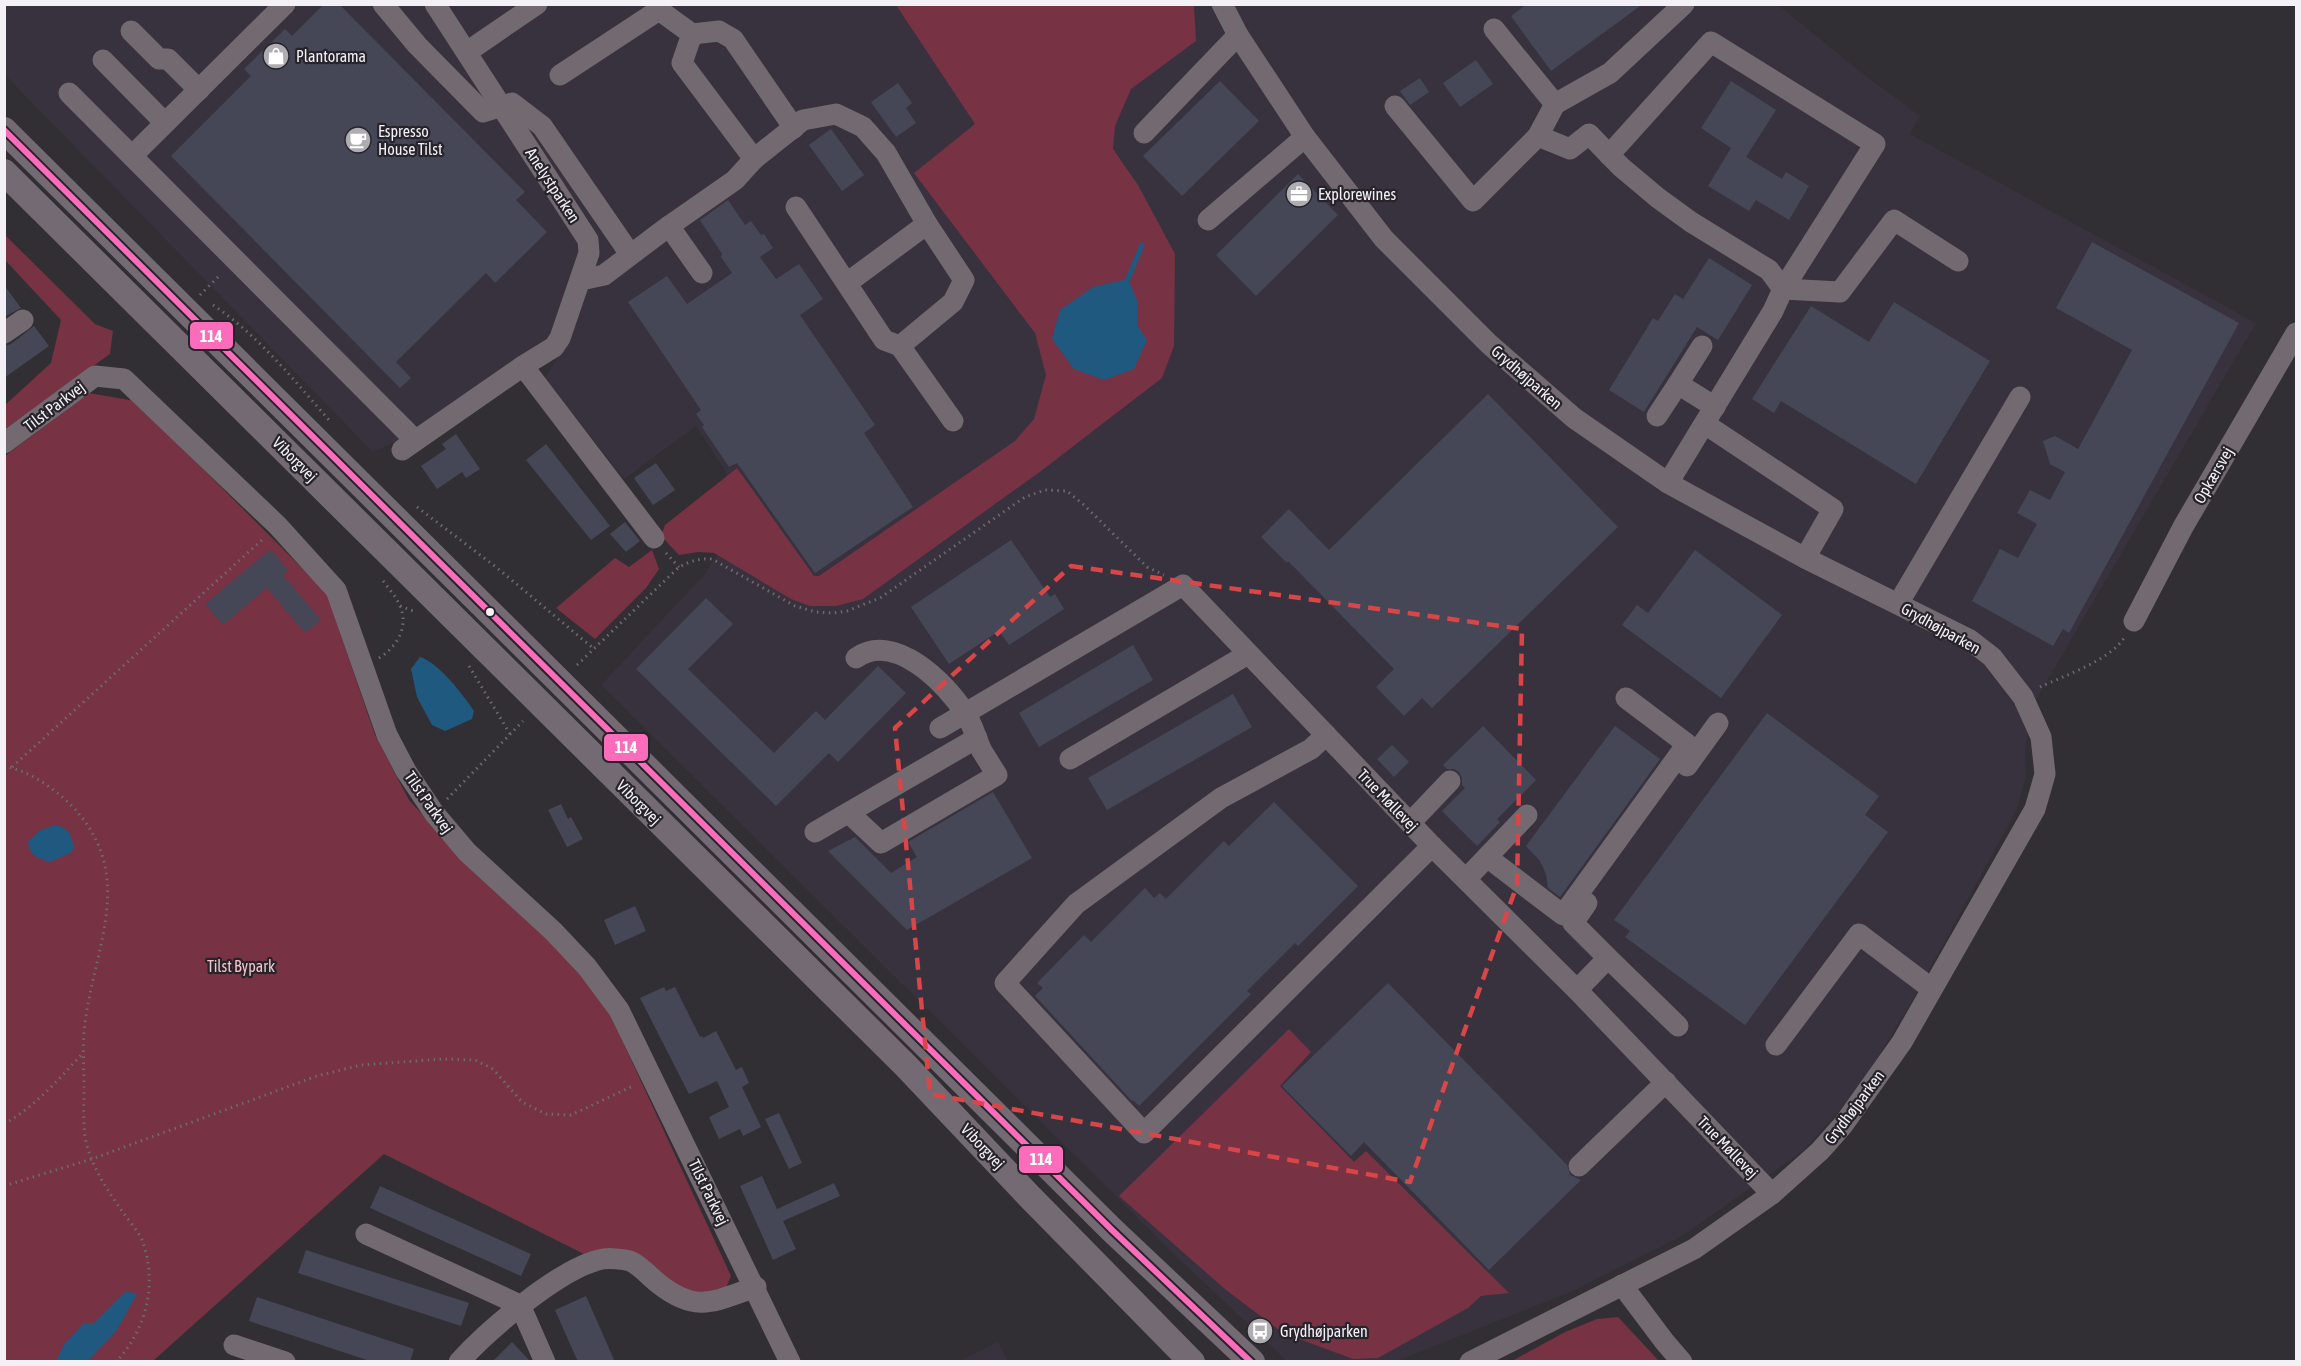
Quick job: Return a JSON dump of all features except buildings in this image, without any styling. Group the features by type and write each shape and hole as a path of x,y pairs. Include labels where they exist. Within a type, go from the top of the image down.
{"main road":[{"name":"Viborgvej","path":"4,130 1112,1230 1252,1362"},
{"name":"Viborgvej","path":"4,172 906,1066 1028,1195 1192,1362"}],"street":[{"path":"69,93 132,156 285,4"},
{"path":"383,4 417,45 483,112 512,103 542,126 630,254"},
{"name":"Anelystparken","path":"132,156 408,445 554,347 560,338 590,253 588,240 435,4"},
{"path":"467,52 537,4"},
{"name":"Grydhøjparken","path":"1222,4 1238,35 1305,136 1384,240 1488,344 1574,417 1668,483 1805,558 1970,640 1992,657 2023,697 2041,737 2044,774 2035,809 1902,1042 1844,1125 1820,1151 1772,1194 1694,1249 1470,1362"},
{"path":"1395,106 1473,201 1538,136 1555,104 1610,73 1684,4"},
{"path":"560,75 659,10 692,34 719,31 733,39 794,128"},
{"path":"1494,28 1555,104"},
{"path":"131,32 159,58 168,59 199,90"},
{"path":"692,34 682,63 754,159"},
{"path":"1144,133 1238,35"},
{"path":"1609,155 1711,42 1875,144 1783,289 1773,312 1668,483"},
{"path":"103,60 165,123"},
{"path":"581,280 603,275 735,180 754,159 803,120 836,114 862,127 886,153 927,224 964,280 953,302 900,346"},
{"path":"1538,136 1570,149 1589,134 1658,198 1691,222 1769,270 1783,289"},
{"path":"1208,220 1305,136"},
{"path":"796,207 884,340 900,346 952,421"},
{"path":"1783,289 1840,292 1894,220 1958,261"},
{"path":"847,282 927,224"},
{"path":"669,226 702,273"},
{"path":"4,333 23,320"},
{"name":"Opkærsvej","path":"2134,621 2183,526 2296,333"},
{"path":"1657,416 1702,346"},
{"path":"523,366 657,542"},
{"name":"Tilst Parkvej","path":"4,443 94,376 124,379 278,526 336,590 387,735 406,771 434,813 467,852 553,931 587,967 619,1010 756,1287 790,1362"},
{"path":"1678,384 1710,415 1833,509 1805,558"},
{"path":"1898,604 2020,397"},
{"path":"940,728 1183,585"},
{"name":"True Møllevej","path":"1183,585 1432,846 1577,990 1772,1194"},
{"path":"849,813 881,843 997,775 966,713 928,672 898,654 885,650 864,653 856,658"},
{"path":"1070,759 1248,654"},
{"path":"1487,857 1563,915 1688,744 1626,699"},
{"path":"1678,1026 1573,923 1718,723"},
{"path":"1326,735 1311,749 1221,798 1076,904 1005,983 1143,1133 1432,846"},
{"path":"815,832 977,738"},
{"path":"1410,823 1450,781"},
{"path":"1466,879 1527,815"},
{"path":"1776,1045 1859,934 1932,989"},
{"path":"1577,990 1608,958"},
{"path":"1579,1166 1666,1082"},
{"path":"366,1234 520,1305 545,1362"},
{"path":"459,1362 520,1305 578,1268 604,1258 631,1262 671,1294 693,1302 710,1303 756,1287"},
{"path":"1622,1285 1682,1362"},
{"path":"234,1345 285,1362"}],"path":[{"path":"202,293 219,277"},
{"path":"209,302 242,325 296,380 333,424"},
{"path":"238,333 242,325"},
{"path":"290,384 296,380"},
{"path":"577,664 678,567 699,558 712,559 795,606 816,612 847,611 880,598 1025,497 1045,490 1067,491 1147,567 1183,585"},
{"path":"411,502 496,567 594,648"},
{"path":"12,767 278,526"},
{"path":"657,542 678,567"},
{"path":"375,661 393,648 399,640 403,621 400,606 379,575"},
{"path":"400,606 421,614"},
{"path":"2023,697 2100,658 2120,644 2134,621"},
{"path":"465,658 510,734"},
{"path":"447,800 523,721"},
{"path":"4,765 53,787 82,816 101,852 109,884 104,941 85,1023 85,1136 92,1159 108,1191 141,1239 150,1276 146,1312 128,1348 116,1362"},
{"path":"4,1124 23,1113 48,1092 84,1052"},
{"path":"4,1186 92,1159 317,1076 361,1065 443,1059 475,1060 493,1069 522,1102 546,1114 571,1115 652,1074"}],"highlighted area":[{"path":"1071,566 1522,629 1517,885 1410,1182 930,1094 895,728"}],"shaded area":[{"path":"5,5 423,5 579,241 580,253 551,337 397,441 373,452 5,75"},
{"path":"444,5 1778,5 1862,73 1920,116 1910,134 2256,323 2037,698 2025,747 2026,777 2016,811 1915,996 1860,1087 1803,1151 1685,1234 1573,1291 1397,1361 1287,1361 1177,1257 601,685 705,574 747,505 696,426 624,479 545,378 565,346 597,256"},
{"path":"998,1342 1008,1361 959,1361"}],"green space":[{"path":"896,5 1194,5 1196,41 1131,89 1115,126 1113,149 1138,185 1175,254 1174,346 1162,378 1041,471 863,599 836,606 810,606 791,599 714,553 698,552 679,555 661,536 665,525 737,468 814,576 819,576 1015,441 1034,419 1046,375 1035,333 914,173 975,124"},
{"path":"4,234 95,324 113,331 110,354 5,429 5,405 51,363 61,320 5,260"},
{"name":"Tilst Bypark","path":"89,393 135,401 326,592 375,735 409,800 452,847 574,965 609,1012 731,1276 725,1290 701,1295 584,1254 384,1154 153,1361 5,1362 5,456"},
{"path":"652,550 659,569 646,588 595,639 556,608 615,558 629,567"},
{"path":"1289,1029 1311,1052 1280,1086 1354,1162 1366,1151 1509,1293 1481,1296 1468,1308 1378,1358 1353,1359 1283,1333 1226,1290 1119,1196"},
{"path":"1618,1317 1659,1361 1512,1361 1565,1332 1597,1319"}],"water":[{"path":"1128,279 1137,300 1137,325 1147,340 1134,369 1104,380 1074,369 1052,339 1060,310 1093,287"},
{"path":"420,657 435,666 457,688 474,711 472,719 445,731 432,725 417,697 411,669"},
{"path":"54,825 68,832 74,849 50,862 32,853 28,842 39,831"},
{"path":"126,1291 137,1294 117,1330 91,1358 87,1361 56,1361 63,1346 83,1324 94,1323"}],"waterway":[{"path":"1128,279 1142,245"}],"transit line":[{"name":"114","path":"4,130 1112,1230 1251,1362"}],"place":[{"name":"Plantorama","path":"276,56"},
{"name":"Espresso House Tilst","path":"358,140"},
{"name":"Explorewines","path":"1299,194"},
{"name":"Grydhøjparken","path":"1260,1331"}]}
